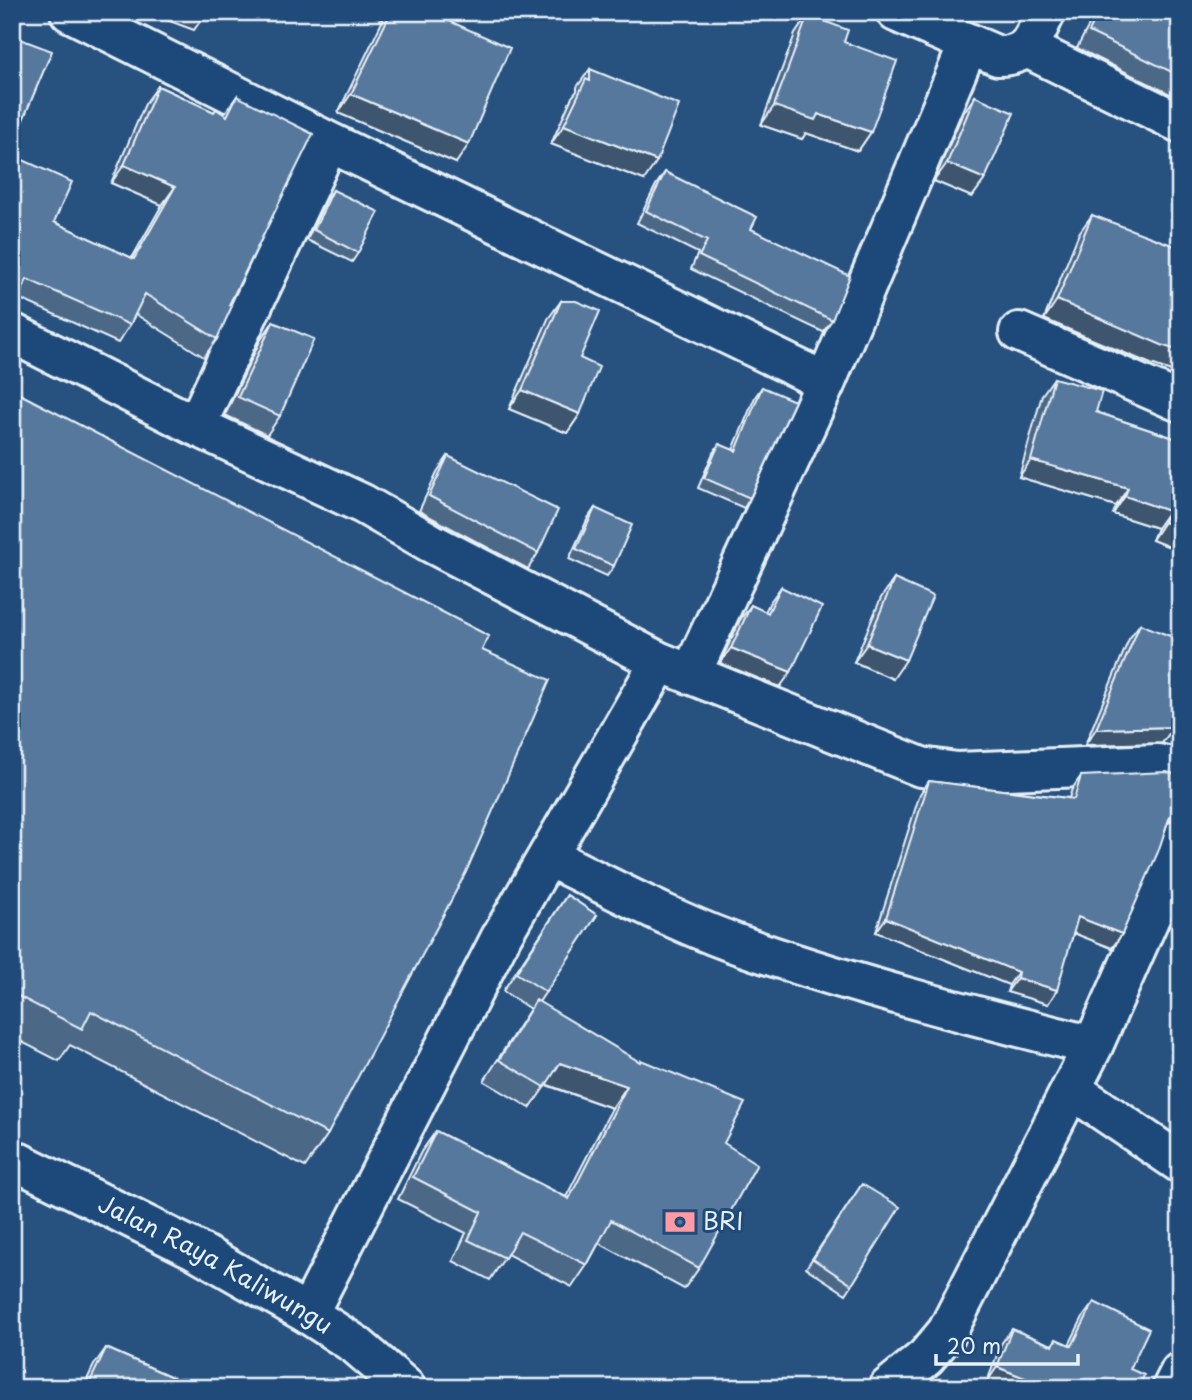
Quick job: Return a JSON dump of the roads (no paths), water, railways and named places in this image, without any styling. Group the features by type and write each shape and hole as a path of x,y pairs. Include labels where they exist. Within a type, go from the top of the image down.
{"street":[{"path":"70,12 329,142 826,382"},
{"path":"896,12 998,56 1012,56 1027,48 1045,12"},
{"path":"308,1314 501,937 549,857 675,668 826,382 969,43"},
{"path":"1027,48 1180,123"},
{"path":"196,426 329,142"},
{"path":"12,332 196,426 363,504 431,543 675,668 921,767 957,772 1158,764 1180,769"},
{"path":"1019,332 1180,402"},
{"path":"888,1388 926,1357 947,1332 1093,1046 1170,874 1180,839"},
{"path":"549,857 667,916 757,951 950,1010 1093,1046"},
{"path":"1071,1089 1180,1163"},
{"name":"Jalan Raya Kaliwungu","path":"12,1159 194,1249 308,1314 356,1345 405,1388"},
{"path":"1172,1388 1180,1372"}],"place":[{"name":"BRI","path":"680,1222"}]}
